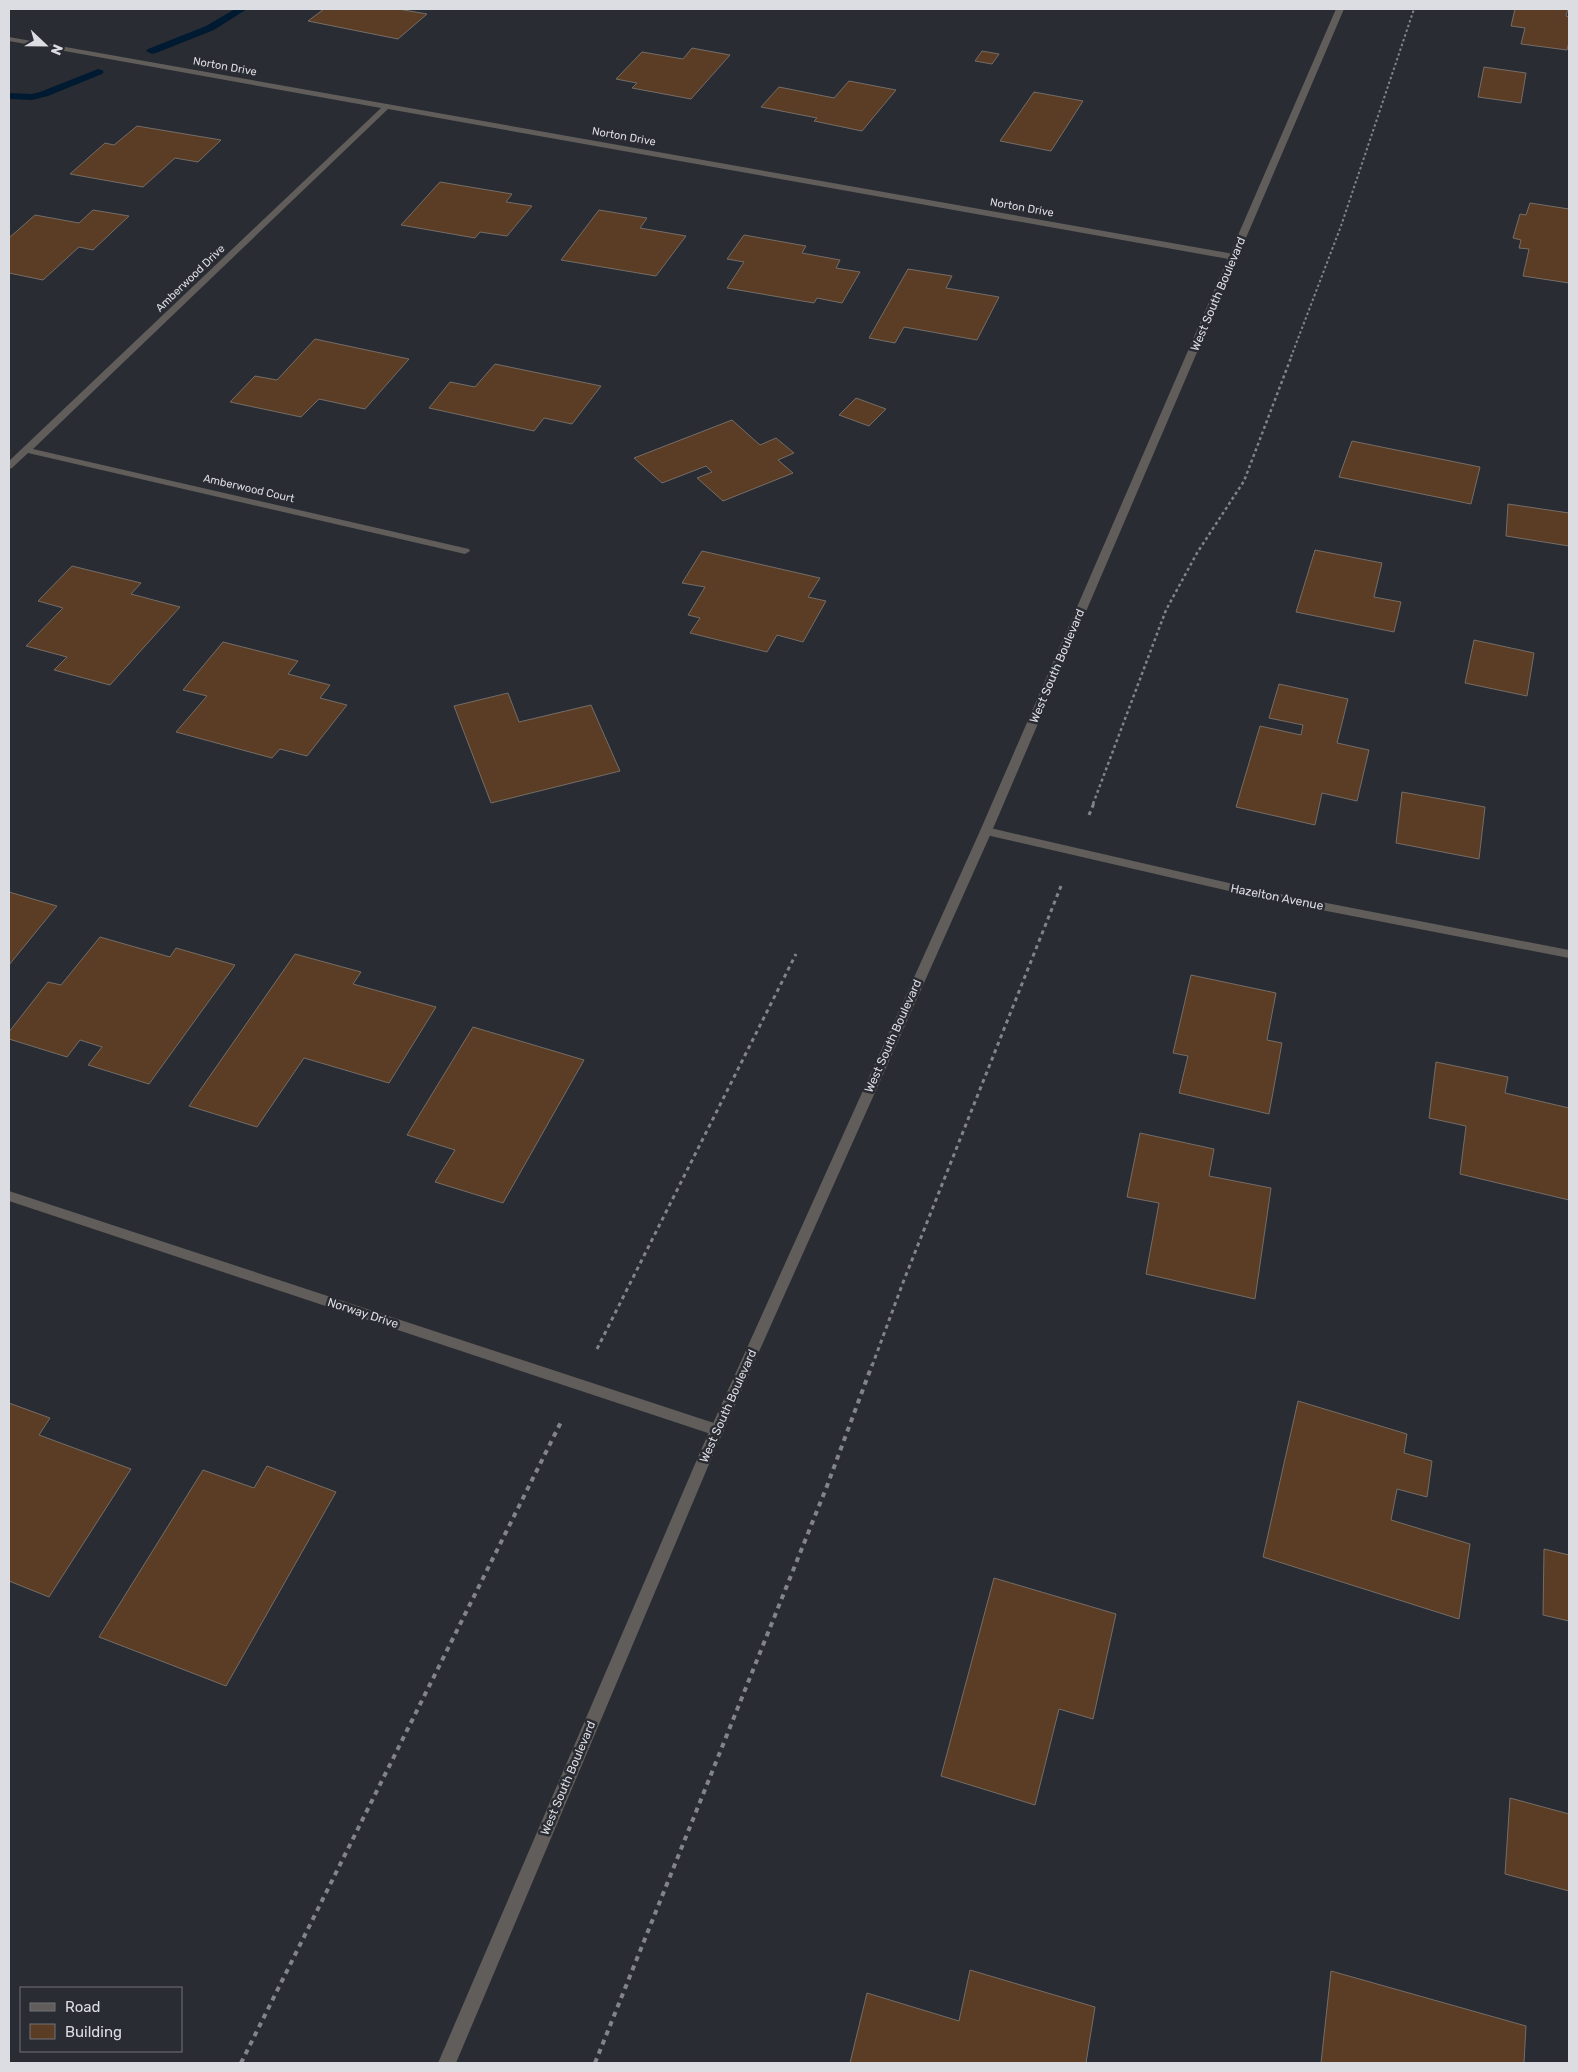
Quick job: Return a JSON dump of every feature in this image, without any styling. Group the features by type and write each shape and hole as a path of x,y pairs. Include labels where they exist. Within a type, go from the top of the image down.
{"street":[{"name":"West South Boulevard","path":"447,2063 717,1430 797,1248 986,831 1340,9"},
{"name":"Norton Drive","path":"9,40 1234,257"},
{"name":"Amberwood Drive","path":"9,466 388,106"},
{"name":"Amberwood Court","path":"26,450 465,551"},
{"name":"Hazelton Avenue","path":"986,831 1255,893 1569,954"},
{"name":"Norway Drive","path":"9,1196 717,1430"}],"path":[{"path":"1092,809 1166,610 1196,553 1244,481 1340,226 1414,9"},
{"path":"595,2063 827,1486 904,1280 1059,892"},
{"path":"598,1345 796,954"},
{"path":"241,2063 556,1430"}],"building":[{"path":"324,9 398,9 427,14 398,39 308,21"},
{"path":"1515,9 1568,9 1566,16 1569,17 1569,42 1567,50 1521,44 1525,28 1511,26"},
{"path":"692,48 730,55 691,99 632,88 637,83 616,79 642,52 683,59"},
{"path":"982,51 999,54 992,64 975,61"},
{"path":"1484,67 1526,73 1521,103 1478,97"},
{"path":"849,81 896,90 862,131 814,121 817,118 761,107 779,87 834,98"},
{"path":"1034,92 1083,101 1051,151 1000,141"},
{"path":"137,126 221,140 198,162 175,158 143,187 70,174 105,143 114,145"},
{"path":"440,182 512,194 506,202 532,206 507,236 480,232 475,238 401,225"},
{"path":"1530,203 1569,209 1569,283 1523,276 1529,249 1519,248 1521,240 1513,238 1520,214 1526,215"},
{"path":"93,210 129,216 93,250 79,247 43,280 9,273 9,238 35,215 79,223"},
{"path":"599,210 647,218 640,228 686,236 656,276 561,260"},
{"path":"744,235 806,246 802,253 840,260 836,268 860,272 842,303 817,298 814,303 727,288 744,262 727,259"},
{"path":"908,269 952,276 946,288 999,297 977,340 904,327 895,343 869,338"},
{"path":"315,339 409,359 365,409 319,399 301,417 230,402 255,376 277,380"},
{"path":"495,364 601,386 572,424 544,418 534,431 429,408 450,382 475,387"},
{"path":"856,398 886,409 869,426 839,415"},
{"path":"732,420 760,445 776,438 794,453 778,460 793,473 723,501 697,478 712,472 706,466 662,483 634,458"},
{"path":"1352,441 1480,467 1471,504 1339,477"},
{"path":"1508,504 1569,513 1569,546 1506,536"},
{"path":"1315,550 1382,563 1374,597 1401,602 1394,632 1296,612"},
{"path":"702,551 820,578 808,597 826,601 803,642 777,635 767,652 690,633 700,618 688,615 705,587 682,583"},
{"path":"72,566 141,583 131,594 180,607 110,685 54,670 67,657 26,646 63,608 38,601"},
{"path":"1474,640 1534,653 1527,696 1465,683"},
{"path":"223,642 298,661 288,674 330,685 320,698 347,705 307,756 280,749 272,758 176,732 207,696 183,690"},
{"path":"1279,684 1348,699 1337,743 1369,750 1357,801 1322,793 1315,825 1236,807 1260,726 1301,735 1303,725 1269,718"},
{"path":"508,693 519,722 591,705 620,771 491,803 454,706"},
{"path":"1402,792 1485,807 1479,859 1396,843"},
{"path":"9,892 57,906 9,965"},
{"path":"100,937 170,957 176,948 235,965 149,1084 88,1065 102,1047 80,1040 67,1057 9,1039 9,1032 48,982 61,985"},
{"path":"295,954 361,972 353,984 436,1007 389,1083 304,1058 257,1127 189,1106"},
{"path":"1191,975 1276,993 1267,1040 1282,1043 1269,1114 1179,1093 1188,1056 1173,1053"},
{"path":"473,1027 584,1060 503,1203 435,1182 455,1150 407,1135"},
{"path":"1436,1062 1508,1077 1505,1093 1569,1108 1569,1200 1460,1174 1466,1126 1429,1118"},
{"path":"1140,1133 1214,1149 1209,1176 1271,1188 1255,1299 1146,1274 1159,1203 1127,1197"},
{"path":"1298,1401 1407,1434 1404,1453 1432,1461 1427,1497 1397,1489 1391,1520 1470,1544 1459,1619 1263,1557"},
{"path":"9,1403 50,1418 39,1435 131,1469 49,1597 9,1581"},
{"path":"267,1466 336,1492 226,1686 99,1637 203,1470 254,1488"},
{"path":"1544,1549 1569,1555 1569,1621 1543,1615"},
{"path":"994,1578 1116,1614 1093,1719 1059,1709 1035,1805 941,1776"},
{"path":"1510,1798 1569,1814 1569,1891 1505,1874"},
{"path":"970,1970 1095,2007 1086,2063 850,2063 867,1993 959,2021"},
{"path":"1331,1971 1526,2026 1524,2063 1321,2063"}],"waterway":[{"path":"152,51 210,28 242,9"},
{"path":"9,96 32,97 44,94 98,72"}]}
